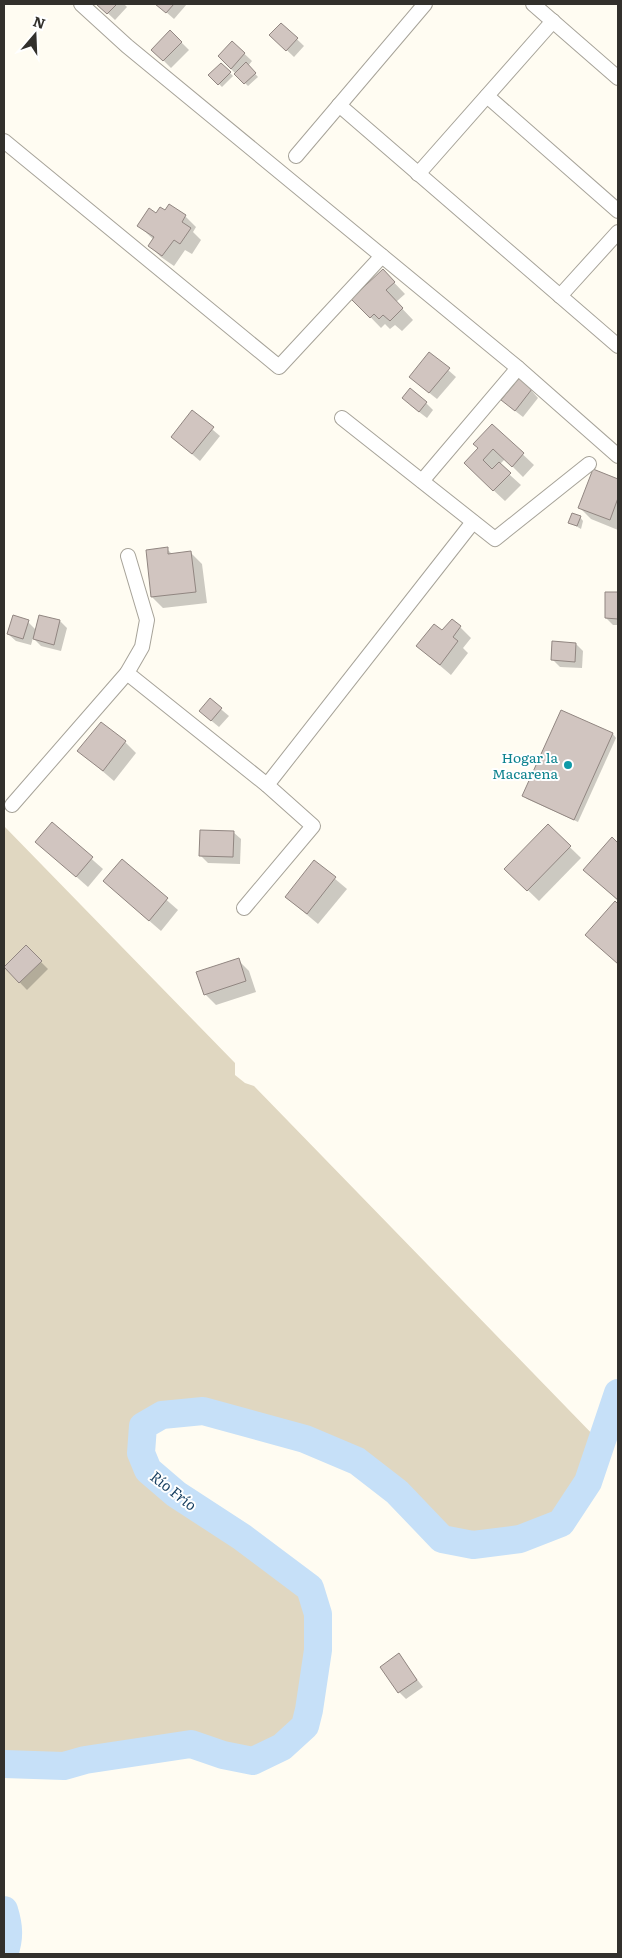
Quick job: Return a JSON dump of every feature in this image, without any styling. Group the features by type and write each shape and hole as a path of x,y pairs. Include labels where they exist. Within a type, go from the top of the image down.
{"street":[{"path":"81,4 127,46 518,368 618,456"},
{"path":"296,156 425,4"},
{"path":"533,4 618,78"},
{"path":"418,174 553,21"},
{"path":"487,96 618,210"},
{"path":"339,105 618,346"},
{"path":"4,141 279,367 382,256"},
{"path":"560,296 618,232"},
{"path":"422,481 518,368"},
{"path":"342,418 496,539 589,464"},
{"path":"267,786 473,522"},
{"path":"12,805 127,672 142,647 147,620 128,556"},
{"path":"127,672 314,826 244,908"}],"shaded area":[{"path":"4,826 235,1063 235,1075 245,1083 254,1086 600,1442 588,1482 561,1523 520,1539 473,1545 442,1539 397,1492 357,1461 305,1439 203,1411 162,1415 143,1426 141,1453 148,1470 176,1494 242,1537 310,1588 318,1614 318,1650 305,1726 282,1747 253,1761 223,1755 191,1744 85,1760 64,1766 4,1764"},
{"path":"4,1910 8,1932 4,1954"}],"building":[{"path":"96,4 117,4 107,14"},
{"path":"155,4 174,4 166,13"},
{"path":"281,23 298,38 286,51 269,35"},
{"path":"170,30 182,42 163,61 151,50"},
{"path":"232,41 245,53 231,69 218,56"},
{"path":"246,62 256,73 244,84 234,74"},
{"path":"221,63 231,72 218,85 208,75"},
{"path":"169,204 186,215 182,222 191,228 180,244 174,240 162,256 148,246 154,237 137,226 149,208 156,213 160,207 165,210"},
{"path":"383,269 395,282 386,290 403,308 390,321 383,315 379,319 374,314 370,318 351,299"},
{"path":"429,352 450,368 429,393 409,377"},
{"path":"519,378 532,389 515,411 501,400"},
{"path":"410,388 427,402 419,412 402,398"},
{"path":"192,410 214,427 192,454 171,437"},
{"path":"492,424 524,453 512,467 493,449 483,460 492,469 499,462 511,473 493,491 464,463 478,448 473,444"},
{"path":"593,469 618,479 618,498 610,520 578,508"},
{"path":"572,513 581,516 577,526 568,523"},
{"path":"168,547 168,554 191,551 196,592 151,597 146,550"},
{"path":"605,592 618,592 618,619 605,618"},
{"path":"13,615 29,620 23,639 7,634"},
{"path":"39,615 60,620 54,645 33,639"},
{"path":"452,619 461,626 453,637 458,641 440,665 416,646 434,624 442,630"},
{"path":"552,641 576,643 575,662 551,660"},
{"path":"210,698 222,708 211,721 199,711"},
{"name":"Hogar la Macarena","path":"561,710 613,733 574,820 522,796"},
{"path":"101,722 126,741 103,771 77,751"},
{"path":"52,822 93,857 76,877 35,842"},
{"path":"548,824 571,846 527,891 504,869"},
{"path":"200,830 234,831 233,857 199,856"},
{"path":"612,837 618,843 618,900 583,870"},
{"path":"122,859 168,898 149,921 103,881"},
{"path":"314,860 336,877 307,914 285,897"},
{"path":"615,901 618,904 618,964 585,935"},
{"path":"26,945 42,961 19,983 4,967"},
{"path":"239,958 246,981 204,995 196,972"},
{"path":"399,1653 417,1680 398,1693 380,1667"}],"waterway":[{"name":"Río Frío","path":"4,1764 64,1766 85,1760 191,1744 223,1755 253,1761 282,1747 305,1726 318,1650 318,1614 310,1588 242,1537 176,1494 148,1470 141,1453 143,1426 162,1415 203,1411 305,1439 357,1461 397,1492 442,1539 473,1545 520,1539 561,1523 588,1482 618,1393"},
{"name":"Río Frío","path":"4,1910 8,1932 4,1954"}],"place":[{"name":"Hogar la Macarena","path":"568,765"}]}
